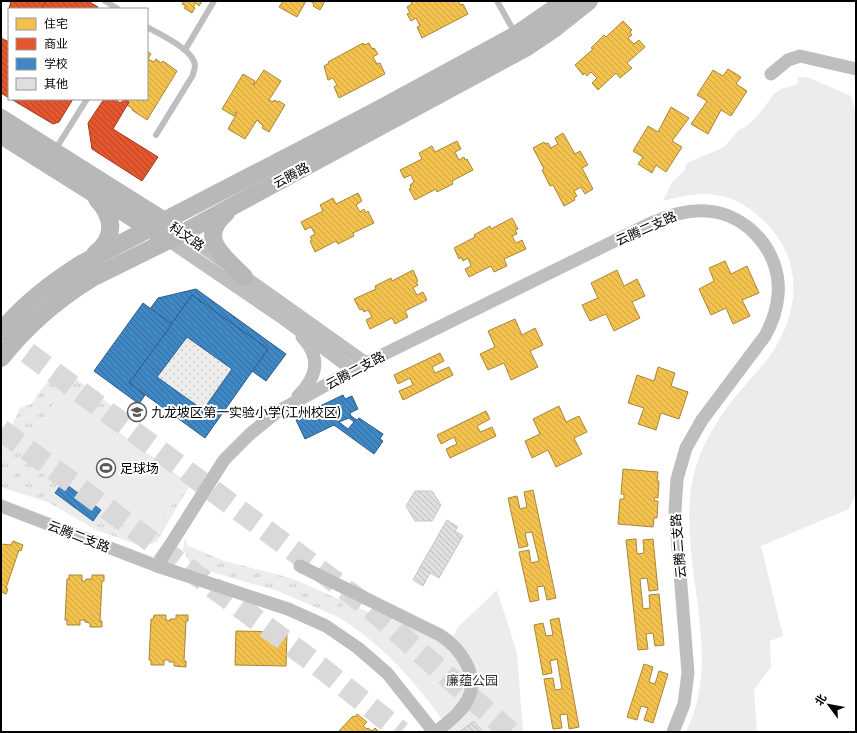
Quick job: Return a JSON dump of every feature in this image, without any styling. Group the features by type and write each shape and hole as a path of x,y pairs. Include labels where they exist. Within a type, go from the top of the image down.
{"street":[{"name":"云腾路","path":"1,332 22,308 40,292 81,264 376,111 516,35 565,1"},
{"name":"云腾路","path":"1,358 33,321 71,291 92,278 234,205 527,47 590,1"},
{"path":"771,74 788,60 800,56 856,69"},
{"name":"科文路","path":"1,118 54,151 158,225 244,277 366,363"},
{"name":"科文路","path":"1,135 88,190 158,225"},
{"path":"81,264 100,250 108,237 110,230 110,219 106,208 88,190"},
{"path":"234,205 219,219 213,230 212,236 218,249 244,277"},
{"name":"云腾二支路","path":"157,566 224,460 250,434 292,403 366,363 665,217 681,212 715,212 736,219 757,235 772,257 778,282 777,302 772,323 757,349 702,420 686,448 677,479 675,511 688,673 684,704 673,732"},
{"name":"科文路","path":"175,236 353,370"},
{"path":"284,319 306,342 315,360 314,373 308,386 292,403"},
{"name":"云腾二支路","path":"1,506 157,566 288,609 326,626 358,648 387,673 435,732"},
{"path":"300,566 440,635 457,648 469,669 471,690 463,707 435,732"}],"lane":[{"path":"106,1 116,8"},
{"path":"185,50 214,1"},
{"path":"497,1 516,35"},
{"path":"148,28 185,50 191,56 195,65 193,75 156,135"},
{"path":"54,151 86,100"}],"green space":[{"path":"798,77 807,77 851,96 856,112 856,494 849,509 761,546 783,636 770,641 771,667 754,690 757,732 686,732 697,703 701,674 699,612 691,550 689,519 692,480 697,462 719,419 730,403 769,357 780,340 792,305 794,287 792,270 786,253 777,236 764,221 740,203 729,198 705,194 678,197 663,201 672,182 684,171 687,163 724,147 739,130 747,126 759,114 773,95 781,89 798,84"},
{"path":"187,337 232,369 203,410 157,377"},
{"path":"59,366 118,410 108,424 63,391 20,450 188,483 190,485 157,541 144,547 96,530 50,503 1,487 1,450 20,408 31,404","holes":["63,482 101,510 93,521 55,494"]},
{"path":"63,391 188,483 145,542 20,449"},
{"path":"185,537 187,545 224,561 291,578 345,602 338,617 278,591 191,566 183,549"},
{"name":"廉蕴公园","path":"497,590 517,653 523,732 451,732 401,668 372,641 338,617 345,602 391,622 400,608 453,636 458,627"}],"building: 住宅":[{"path":"184,1 202,1 199,6 196,3 193,7 195,8 192,13 184,8 186,6 182,4"},
{"path":"283,1 306,1 297,17 279,7"},
{"path":"311,1 325,1 320,10 313,6 314,5"},
{"path":"458,1 460,5 463,4 468,14 422,38 417,27 420,26 416,18 411,21 407,14 410,13 407,7 412,4 411,2"},
{"path":"623,21 632,30 630,32 632,35 628,38 634,44 639,40 645,47 627,63 632,68 620,78 616,73 598,90 592,83 597,78 591,72 587,76 585,73 583,75 575,65 593,49 591,48 604,35 606,37"},
{"path":"363,43 364,45 369,43 372,49 374,48 378,54 373,57 377,64 380,63 385,74 339,98 334,87 337,85 333,78 328,80 324,66 329,63 328,62"},
{"path":"148,52 151,54 148,59"},
{"path":"148,59 154,62 156,59 161,63 163,61 177,71 147,120 127,105 129,102 126,100 148,100"},
{"path":"728,69 741,77 736,84 747,91 731,116 721,110 708,134 691,124 707,101 697,95 713,70 723,76"},
{"path":"264,70 281,81 269,100 273,102 274,100 279,101 285,105 269,132 262,128 263,126 257,120 245,139 228,129 237,113 236,112 234,116 222,109 243,74 255,81 254,85"},
{"path":"671,107 689,118 672,141 682,147 666,172 656,165 652,173 638,164 643,157 633,151 648,126 658,132"},
{"path":"563,133 575,154 580,151 588,165 582,168 593,189 585,194 581,187 574,191 577,196 574,198 575,200 564,206 553,185 550,186 542,170 544,169 533,148 544,142 545,144 548,143 551,148 558,144 555,138"},
{"path":"457,141 461,149 455,152 459,160 464,157 465,160 467,159 473,170 452,181 453,184 437,192 436,189 415,200 409,189 411,188 410,185 414,182 411,175 404,178 400,170 422,159 419,153 432,146 435,152"},
{"path":"358,193 362,201 356,205 360,212 364,209 366,213 368,211 374,223 353,233 354,236 338,244 336,241 315,252 310,241 312,240 310,237 315,234 311,227 305,230 301,222 323,211 320,205 333,198 336,204"},
{"path":"512,218 518,229 515,230 517,234 512,236 516,243 522,240 526,249 504,259 507,266 494,272 491,266 469,277 465,269 471,266 468,258 463,261 461,257 459,259 454,248 475,237 474,235 490,226 491,229"},
{"path":"725,261 731,274 747,266 759,293 742,300 750,316 733,324 726,308 711,315 699,289 714,281 709,268"},
{"path":"413,270 418,281 416,282 418,285 413,288 417,295 423,292 427,300 405,311 408,317 395,324 392,318 370,329 366,320 372,317 368,310 364,312 362,309 360,310 354,299 376,289 375,286 391,278 392,281"},
{"path":"617,270 624,286 637,279 645,296 632,302 640,318 614,331 606,314 590,321 582,305 598,298 591,283"},
{"path":"515,319 522,335 535,328 543,345 530,351 538,367 511,380 504,363 488,370 480,354 495,347 488,331"},
{"path":"440,353 444,361 432,367 435,373 449,367 453,375 403,400 399,391 413,385 410,378 398,384 394,375"},
{"path":"658,367 675,373 671,386 688,392 679,419 661,413 656,430 638,424 644,408 628,403 637,375 654,381"},
{"path":"559,406 566,422 579,416 587,432 574,438 582,454 556,467 548,450 532,458 525,441 540,434 533,419"},
{"path":"486,411 490,419 477,426 480,432 492,427 496,436 450,458 446,449 457,444 454,437 441,444 437,435"},
{"path":"623,469 658,472 658,498 655,497 654,501 658,501 657,518 654,518 653,527 618,524 620,499 624,499 624,494 621,494"},
{"path":"533,490 556,598 547,600 544,586 537,587 539,600 530,602 519,552 529,550 531,563 539,561 532,532 525,533 528,546 519,548 508,498 517,496 520,509 527,507 524,492"},
{"path":"636,539 637,554 644,553 643,540 653,539 658,590 649,591 647,578 640,579 643,609 650,608 649,595 659,594 664,645 655,646 653,633 646,634 648,649 638,650 626,540"},
{"path":"13,541 23,545 21,551 19,550 6,588 8,589 6,594 1,592 1,544 11,545"},
{"path":"69,575 82,575 82,581 86,581 86,579 92,579 92,575 104,575 104,581 102,581 100,621 102,621 102,627 90,627 90,623 85,622 85,620 80,620 80,625 67,625 67,620 65,620 67,579 69,579"},
{"path":"154,615 166,615 166,620 170,621 170,619 176,619 176,615 188,615 188,621 186,621 184,661 186,661 186,667 174,666 174,662 169,662 169,660 164,660 164,665 151,665 151,660 149,660 151,619 153,619"},
{"path":"559,618 579,727 569,729 567,714 560,715 562,728 553,729 544,679 553,678 555,690 562,689 557,659 550,661 552,673 543,675 534,625 543,623 546,636 553,635 550,620"},
{"path":"236,631 287,632 286,666 235,665"},
{"path":"644,664 653,667 649,682 655,684 659,671 668,674 653,723 644,720 648,708 641,706 637,720 627,717"},
{"path":"357,714 367,722 363,726 372,731 375,728 379,732 338,732 353,716 355,717"}],"building: 商业":[{"path":"11,1 46,1 42,8 9,8"},
{"path":"46,1 88,1 98,7 98,8 42,8"},
{"path":"1,38 8,42 8,97 1,93"},
{"path":"13,100 72,100 59,122 53,124"},
{"path":"103,100 116,100 120,103 126,100 129,102 113,129 158,157 142,181 92,149 88,123"}],"building: 学校":[{"path":"196,289 286,354 266,381 252,371 268,349 192,295 172,324 150,309 158,298"},
{"path":"192,295 268,349 205,438 129,383","holes":["187,337 232,369 203,410 157,377"]},
{"path":"143,303 172,324 129,383 145,395 139,404 94,371"},
{"path":"343,395 345,399 352,396 358,409 350,413 351,416 357,420 359,418 383,434 380,439 383,441 374,454 334,425 305,439 296,420 321,409 320,406","holes":["349,418 354,422 348,429 339,422"]},
{"path":"63,482 101,510 93,521 55,493"}],"building: 其他":[{"path":"415,491 432,491 441,505 432,521 415,521 406,506"},
{"path":"447,520 458,527 455,531 463,536 439,578 420,567"},
{"path":"420,567 430,573 423,586 413,580"},
{"path":"474,721 483,732 459,732"}],"tunnel":[{"path":"1,333 369,607 510,732"},
{"path":"1,430 319,666 401,732"}],"place":[{"name":"九龙坡区第一实验小学(江州校区)","path":"137,412"},
{"name":"足球场","path":"106,468"}]}
